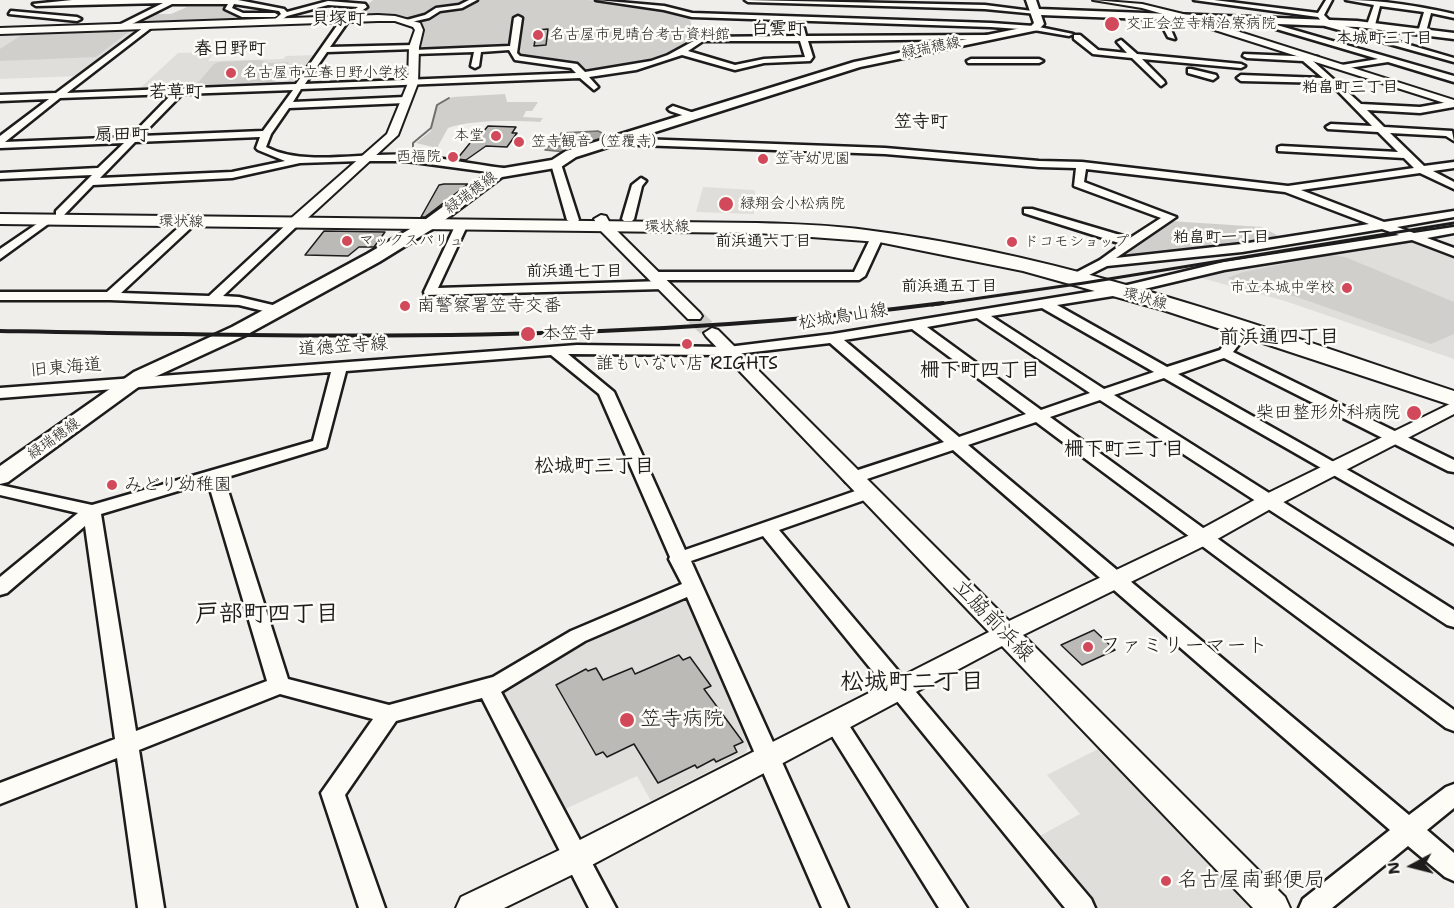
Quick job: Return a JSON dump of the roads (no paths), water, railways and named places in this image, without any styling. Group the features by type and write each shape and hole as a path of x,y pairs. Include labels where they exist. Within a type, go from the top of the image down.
{"main road":[{"path":"1034,28 1039,24 1034,6 1162,18 1371,25 1454,36"},
{"name":"緑瑞穂線","path":"0,477 141,376 231,335 373,258 433,221 503,171 556,164 571,154 858,64 989,31 1034,28"},
{"name":"環状線","path":"0,212 190,222 298,220"},
{"name":"環状線","path":"0,219 54,216 298,220 573,220 603,223 628,219 768,220 888,230 973,246 1082,275 1454,399"},
{"name":"環状線","path":"433,221 461,226 603,223 757,228 877,237 976,254 1204,306 1285,330 1454,389"}],"street":[{"path":"0,17 46,0"},
{"path":"259,4 272,0"},
{"path":"0,31 148,26 282,17 328,3 361,5 370,0"},
{"path":"407,21 427,17 438,9 460,7 474,0"},
{"path":"599,0 674,7 693,17 845,20 897,15 944,14"},
{"path":"748,0 847,2 897,15 989,31"},
{"path":"743,39 742,34 758,0"},
{"path":"1097,0 1126,2 1190,19 1345,67 1454,104"},
{"path":"1198,0 1320,15 1328,24 1454,60"},
{"path":"1198,0 1216,20"},
{"path":"1272,9 1278,0"},
{"path":"1320,15 1329,0"},
{"path":"1349,0 1454,13"},
{"path":"1368,0 1454,13"},
{"path":"36,4 174,1 259,4 282,10 282,17"},
{"path":"124,26 174,1"},
{"path":"63,28 102,2"},
{"path":"682,52 735,68 764,61 807,59 809,57 798,18 803,2"},
{"path":"845,20 847,2"},
{"path":"212,300 392,135 413,83 414,49 419,30 417,25 407,21 387,18 346,19 242,15 227,8 237,3"},
{"path":"897,15 943,3 985,7 1034,6"},
{"path":"943,3 946,24"},
{"path":"1371,25 1378,3"},
{"path":"309,160 269,154 261,148 266,134 288,105 297,87 346,19 364,6 361,5"},
{"path":"1237,5 1257,21 1454,79"},
{"path":"1442,5 1454,13"},
{"path":"985,7 989,31"},
{"path":"0,9 21,9"},
{"path":"1422,32 1428,9"},
{"path":"11,13 83,15"},
{"path":"897,15 913,37"},
{"path":"518,18 513,53 518,58 574,66 594,87"},
{"path":"1162,18 1172,37"},
{"path":"0,143 148,26"},
{"path":"1034,28 1073,36 1096,52 1241,66"},
{"path":"698,29 701,39"},
{"path":"0,98 583,75 629,69 682,52 701,39 913,37 989,31"},
{"path":"1121,42 1161,83"},
{"path":"323,50 514,48"},
{"path":"475,66 478,49"},
{"path":"1345,67 1454,49"},
{"path":"1247,56 1306,60 1317,58"},
{"path":"1306,60 1332,81 1422,170 1454,186"},
{"path":"971,61 1039,61"},
{"path":"1191,71 1213,77"},
{"path":"1241,78 1332,81"},
{"path":"0,255 54,216 91,182 179,92"},
{"path":"288,105 405,100"},
{"path":"1357,107 1420,110 1454,104"},
{"path":"673,109 691,115"},
{"path":"1331,127 1449,133 1454,138"},
{"path":"0,143 266,134"},
{"path":"612,141 885,151 1039,164 1083,165 1287,189 1454,252"},
{"path":"1281,149 1406,155"},
{"path":"91,182 232,175 309,160 366,158 406,158 503,171"},
{"path":"556,164 573,220"},
{"path":"1083,165 1078,184 1170,217 1108,258 1104,263"},
{"path":"1287,189 1454,165"},
{"path":"0,176 101,171"},
{"path":"628,219 637,185 641,181"},
{"path":"1028,211 1132,243"},
{"path":"1082,275 1104,263 1242,248 1454,214"},
{"path":"110,296 190,222"},
{"path":"603,223 693,316"},
{"path":"461,226 430,292 658,280 859,276 877,237"},
{"name":"松城鳥山線","path":"555,351 728,351 833,338 1126,290 1224,266 1454,230"},
{"path":"0,296 110,296 239,301 276,310"},
{"path":"1044,303 1454,538"},
{"path":"979,314 1267,502 1454,620"},
{"path":"914,324 1454,722"},
{"path":"678,559 766,527 955,444 1225,353 1244,329"},
{"name":"立脇前浜線","path":"712,333 1274,908"},
{"path":"833,338 1454,869"},
{"path":"555,351 606,392 678,559 835,908"},
{"name":"道徳笠寺線","path":"135,382 555,351"},
{"path":"1225,353 1454,467"},
{"path":"0,588 92,511 320,444 340,366"},
{"name":"旧東海道","path":"0,393 135,382"},
{"path":"472,908 577,857 899,688 1114,579 1204,537 1267,502 1454,407"},
{"path":"214,474 279,685"},
{"path":"0,490 92,511"},
{"path":"92,511 151,908"},
{"path":"766,527 1082,908"},
{"path":"0,794 279,685 389,714 488,688 501,683 578,636 692,588"},
{"path":"488,688 603,908"},
{"path":"372,908 333,793 389,714"},
{"path":"835,722 954,908"},
{"path":"1312,908 1454,794"}],"waterway":[{"path":"413,152 413,143 431,128 437,105 449,98"}],"tunnel":[{"path":"694,316 712,333"}],"railway":[{"path":"932,305 1084,283 1454,223"},
{"path":"0,331 236,335 472,335 708,326 943,303"}],"place":[{"name":"交正会笠寺精治寮病院","path":"1112,24"},
{"name":"名古屋市見晴台考古資料館","path":"538,35"},
{"name":"名古屋市立春日野小学校","path":"231,73"},
{"name":"本堂","path":"496,136"},
{"name":"笠寺観音（笠覆寺）","path":"519,142"},
{"name":"西福院","path":"453,157"},
{"name":"笠寺幼児園","path":"763,159"},
{"name":"緑翔会小松病院","path":"726,204"},
{"name":"マックスバリュ","path":"347,241"},
{"name":"ドコモショップ","path":"1012,242"},
{"name":"市立本城中学校","path":"1347,288"},
{"name":"南警察署笠寺交番","path":"405,306"},
{"name":"本笠寺","path":"528,334"},
{"name":"誰もいない店 RIGHTS","path":"687,344"},
{"name":"柴田整形外科病院","path":"1414,413"},
{"name":"みどり幼稚園","path":"112,485"},
{"name":"ファミリーマート","path":"1088,647"},
{"name":"笠寺病院","path":"627,720"},
{"name":"名古屋南郵便局","path":"1166,881"}],"district":[{"name":"貝塚町","path":"338,19"},
{"name":"白雲町","path":"778,29"},
{"name":"本城町三丁目","path":"1384,39"},
{"name":"春日野町","path":"230,49"},
{"name":"粕畠町三丁目","path":"1350,88"},
{"name":"若草町","path":"176,92"},
{"name":"笠寺町","path":"921,122"},
{"name":"扇田町","path":"122,135"},
{"name":"粕畠町一丁目","path":"1221,238"},
{"name":"前浜通六丁目","path":"763,242"},
{"name":"前浜通七丁目","path":"574,272"},
{"name":"前浜通五丁目","path":"949,287"},
{"name":"前浜通四丁目","path":"1279,338"},
{"name":"柵下町四丁目","path":"980,371"},
{"name":"柵下町三丁目","path":"1124,450"},
{"name":"松城町三丁目","path":"594,467"},
{"name":"戸部町四丁目","path":"267,615"},
{"name":"松城町二丁目","path":"912,683"}]}
